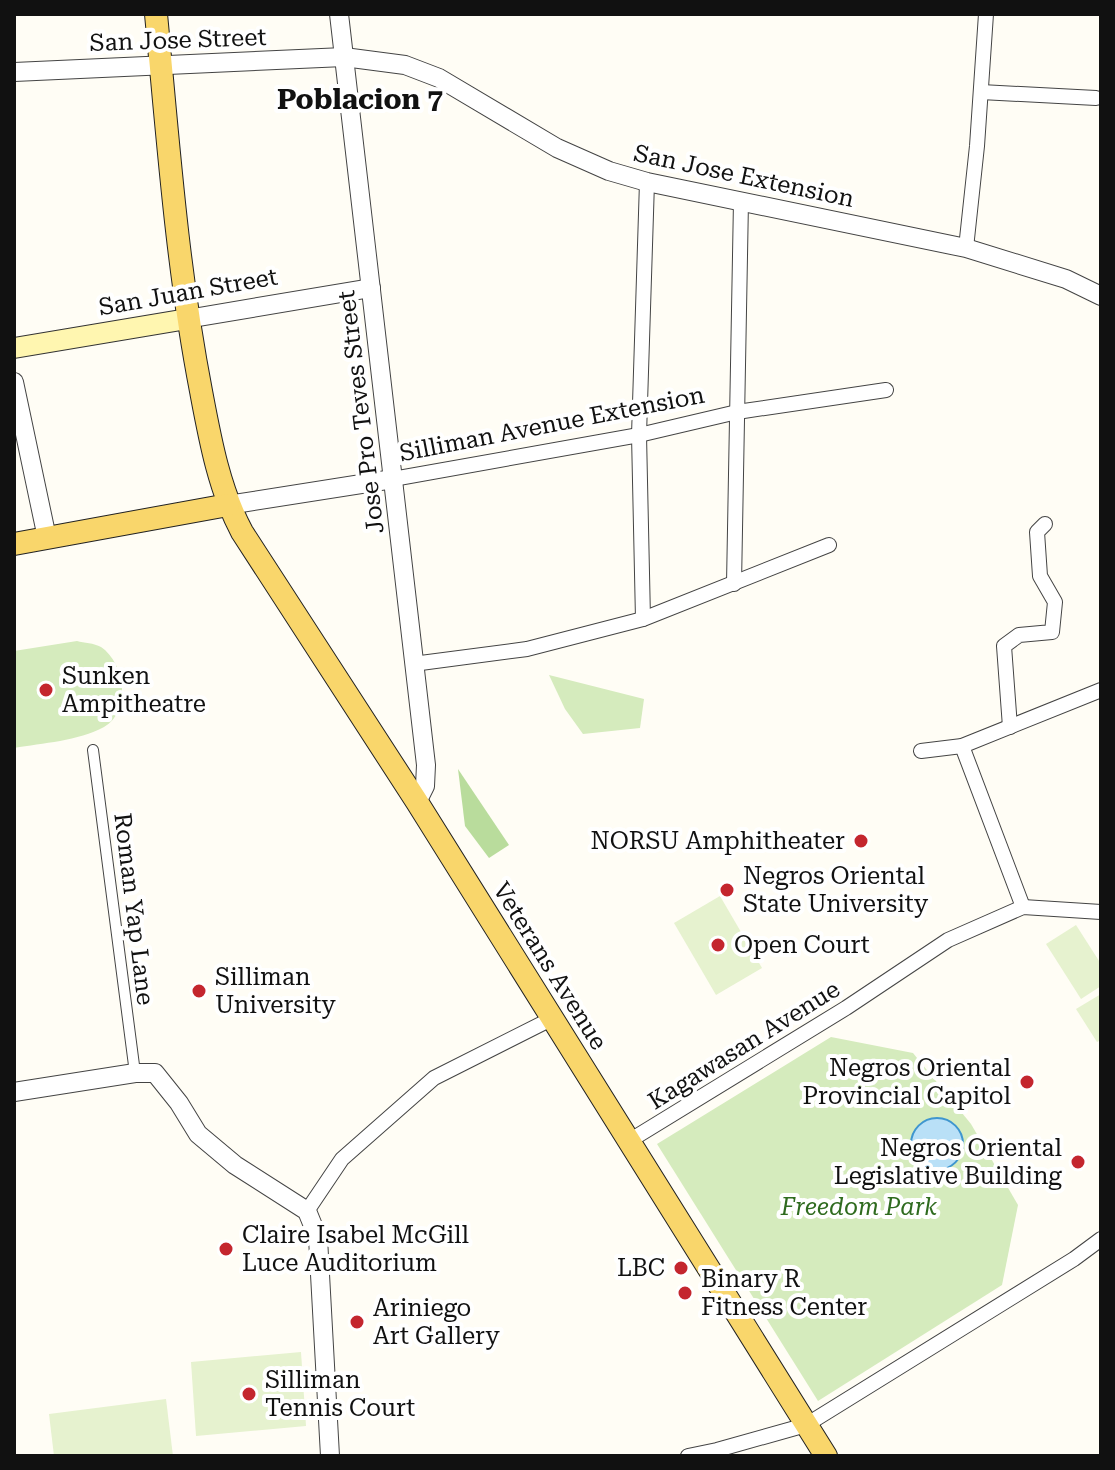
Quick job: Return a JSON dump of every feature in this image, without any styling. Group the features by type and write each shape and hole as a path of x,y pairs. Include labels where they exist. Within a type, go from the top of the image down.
{"main road":[{"name":"Veterans Avenue","path":"156,14 187,319 228,505 242,532 417,802 826,1456"},
{"name":"San Juan Street","path":"14,348 187,319"},
{"path":"14,544 228,505"}],"street":[{"name":"Jose Pro Teves Street","path":"339,14 426,765 425,786 417,802"},
{"path":"966,248 986,14"},
{"name":"San Jose Street","path":"14,72 344,57"},
{"name":"San Jose Extension","path":"344,57 405,65 439,78 557,148 609,171 647,182 966,248 1066,279 1101,296"},
{"path":"981,92 1096,98"},
{"path":"643,619 639,435 647,182"},
{"path":"734,584 741,201"},
{"name":"San Juan Street","path":"187,319 371,288"},
{"path":"14,382 47,538"},
{"name":"Silliman Avenue Extension","path":"228,505 639,435 737,412 886,390"},
{"path":"1010,727 1004,646 1019,635 1052,632 1055,602 1040,576 1037,560 1037,532 1045,524"},
{"path":"413,664 527,649 643,619 829,545"},
{"path":"921,751 962,746 1101,690"},
{"path":"962,746 1023,907"},
{"name":"Roman Yap Lane","path":"93,750 135,1073"},
{"name":"Kagawasan Avenue","path":"629,1141 846,1008 948,940 1023,907 1101,912"},
{"path":"307,1211 342,1159 434,1078 551,1019"},
{"path":"14,1092 135,1073 155,1073 198,1134 235,1165 307,1211 318,1238 330,1456"},
{"path":"688,1456 806,1425 1074,1259 1101,1239"}],"green space":[{"path":"77,641 101,647 116,664 122,687 119,710 113,720 94,732 14,748 14,651"},
{"path":"549,675 644,699 640,728 583,734 565,709"},
{"path":"458,769 509,845 489,858 465,826"},
{"name":"Open Court","path":"720,896 762,968 716,995 674,923"},
{"path":"1076,925 1101,964 1101,986 1081,999 1046,944"},
{"path":"1101,994 1101,1040 1097,1042 1076,1009"},
{"name":"Freedom Park","path":"831,1037 913,1053 971,1124 1018,1205 1002,1285 818,1401 657,1144"},
{"name":"Silliman Tennis Court","path":"301,1352 306,1426 196,1436 191,1362"},
{"path":"166,1399 173,1456 54,1456 49,1414"}],"water":[{"path":"937,1118 955,1126 963,1144 955,1162 937,1170 919,1162 911,1144 919,1126"}],"place":[{"name":"Sunken Ampitheatre","path":"46,690"},
{"name":"NORSU Amphitheater","path":"861,841"},
{"name":"Negros Oriental State University","path":"727,890"},
{"name":"Open Court","path":"718,945"},
{"name":"Silliman University","path":"199,991"},
{"name":"Negros Oriental Provincial Capitol","path":"1027,1082"},
{"name":"Negros Oriental Legislative Building","path":"1078,1162"},
{"name":"Claire Isabel McGill Luce Auditorium","path":"226,1249"},
{"name":"LBC","path":"681,1268"},
{"name":"Binary R Fitness Center","path":"685,1293"},
{"name":"Ariniego Art Gallery","path":"357,1322"},
{"name":"Silliman Tennis Court","path":"249,1394"}],"district":[{"name":"Poblacion 7","path":"360,99"}]}
